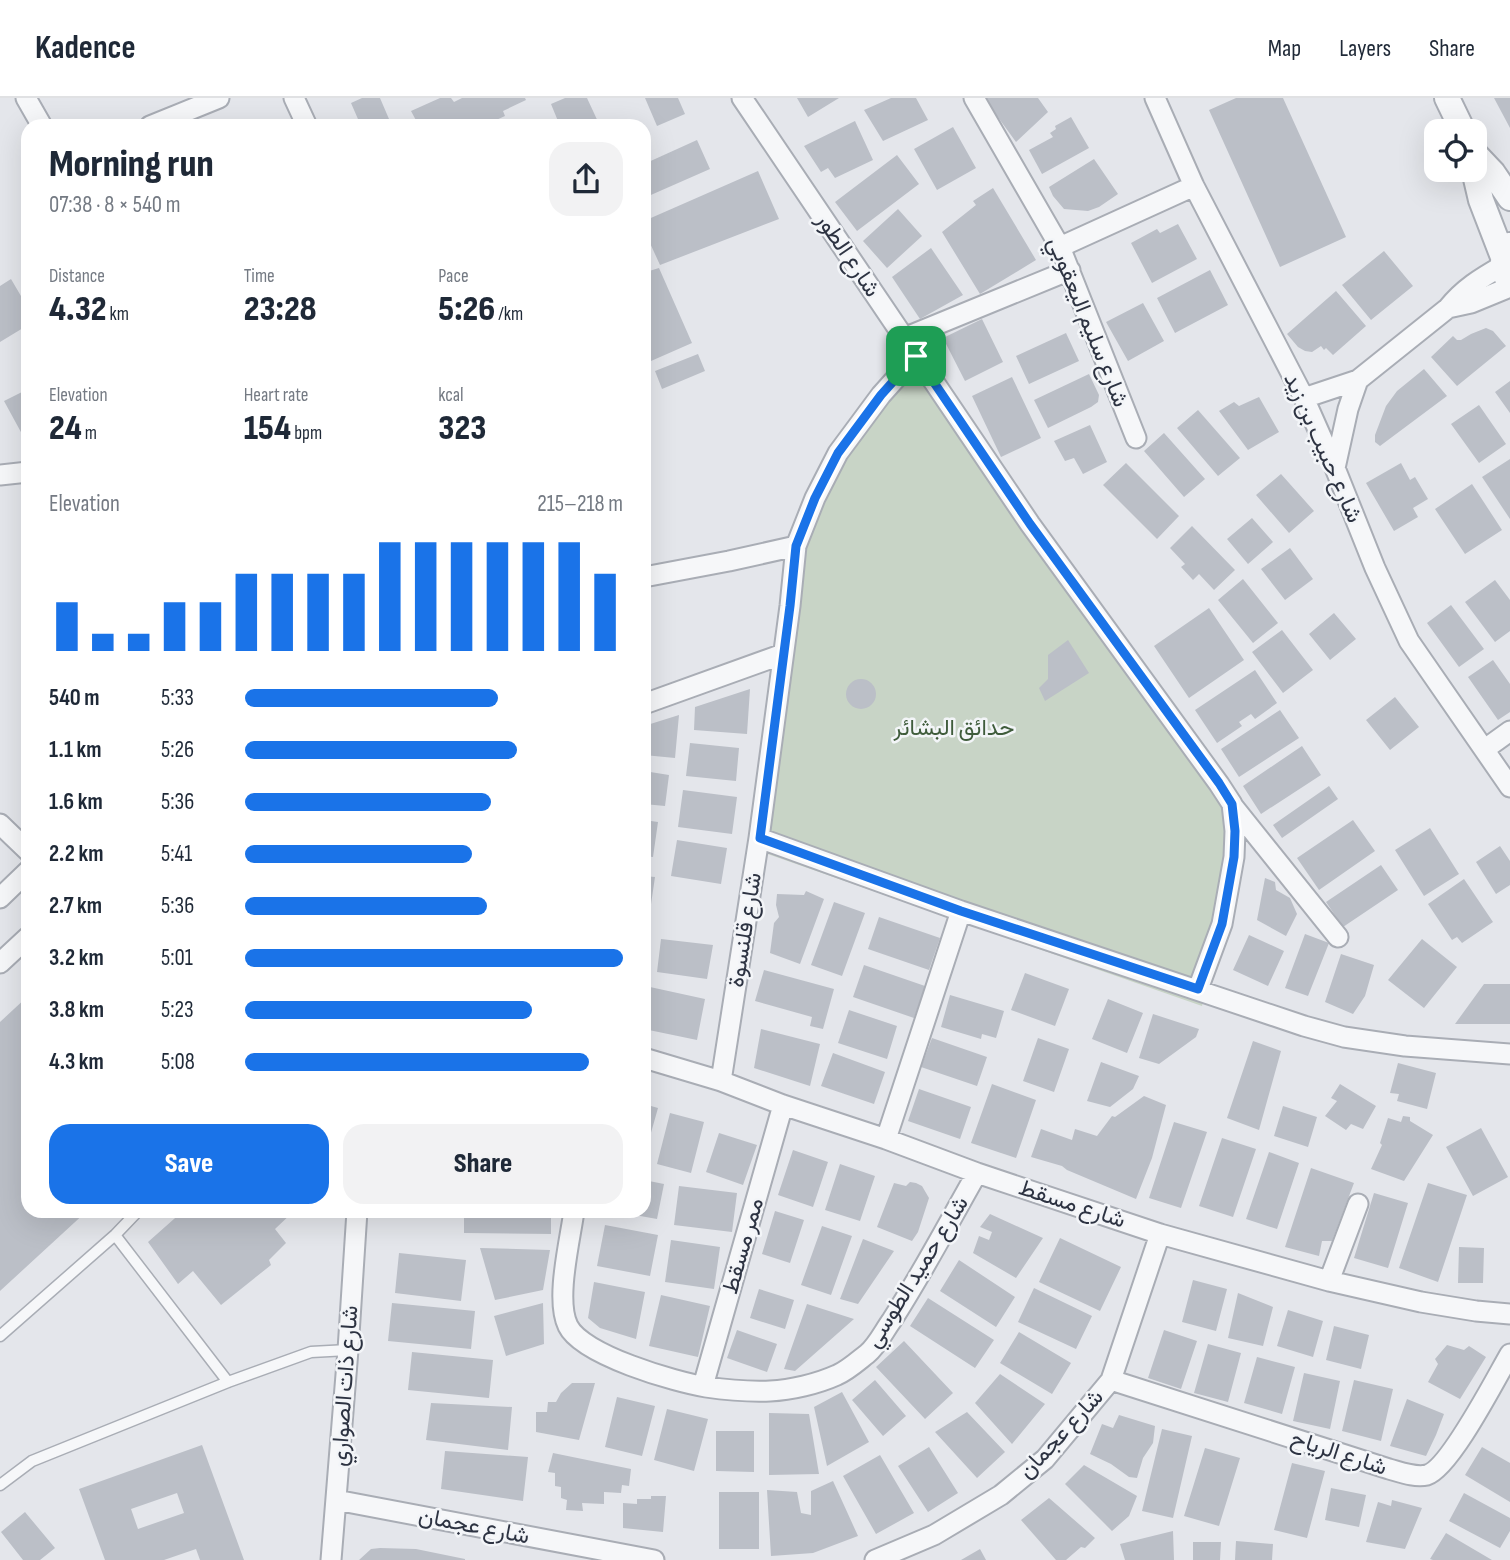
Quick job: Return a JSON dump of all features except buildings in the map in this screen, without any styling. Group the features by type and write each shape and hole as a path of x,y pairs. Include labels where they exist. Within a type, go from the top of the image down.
{"street":[{"path":"26,98 38,119"},
{"path":"167,119 219,98"},
{"path":"294,98 304,119"},
{"name":"شارع الطور","path":"742,98 1030,524 1232,804 1234,857 1222,924 1198,989"},
{"name":"شارع سليم اليعقوبي","path":"974,98 1060,247 1136,438"},
{"name":"شارع حبيب بن زيد","path":"1155,98 1194,186 1304,398 1374,568 1409,641 1510,787"},
{"path":"1447,98 1457,119"},
{"path":"1487,167 1510,198"},
{"path":"1304,398 1358,380 1475,282 1507,267 1477,182"},
{"path":"1060,247 1194,186"},
{"path":"904,338 1070,270"},
{"name":"شارع قلنسوة","path":"721,1081 760,838 796,546 815,498 838,453 881,395 916,356"},
{"path":"1335,468 1348,409 1358,380"},
{"path":"0,475 21,473"},
{"path":"651,576 796,546"},
{"path":"651,701 783,654"},
{"path":"1485,749 1510,731"},
{"path":"1232,804 1338,937"},
{"path":"0,824 21,844"},
{"path":"760,838 961,911 1304,1026 1344,1037 1405,1046 1510,1054"},
{"path":"0,898 21,878"},
{"path":"886,1139 961,911"},
{"path":"0,963 21,944"},
{"name":"شارع مسقط","path":"651,1060 721,1081 977,1173 1160,1234 1329,1281 1421,1302 1510,1314"},
{"name":"ممر مسقط","path":"703,1386 783,1105"},
{"name":"شارع حميد الطوسي","path":"573,1218 563,1287 563,1315 569,1330 586,1345 616,1360 703,1386 741,1391 771,1391 803,1386 838,1375 870,1352 910,1292 977,1173"},
{"path":"1329,1281 1358,1204"},
{"name":"شارع ذات الصواري","path":"331,1560 357,1218"},
{"name":"شارع عجمان","path":"875,1560 934,1535 1001,1495 1045,1459 1111,1380 1160,1234"},
{"name":"شارع الرياح","path":"1111,1380 1389,1469 1424,1476 1445,1461 1510,1354"},
{"name":"شارع عجمان","path":"336,1500 654,1560"}],"lane":[{"path":"0,1336 131,1218"},
{"path":"114,1235 228,1382"},
{"path":"0,1485 32,1461 228,1382 311,1352 348,1350"}],"green space":[{"name":"حدائق البشائر","path":"911,352 1232,810 1230,901 1202,1006 756,850 805,548 847,453"}],"route":[{"path":"916,356 1030,524 1232,804 1234,857 1222,924 1198,989 961,911 760,838 796,546 815,498 838,453 881,395 916,356"}]}
